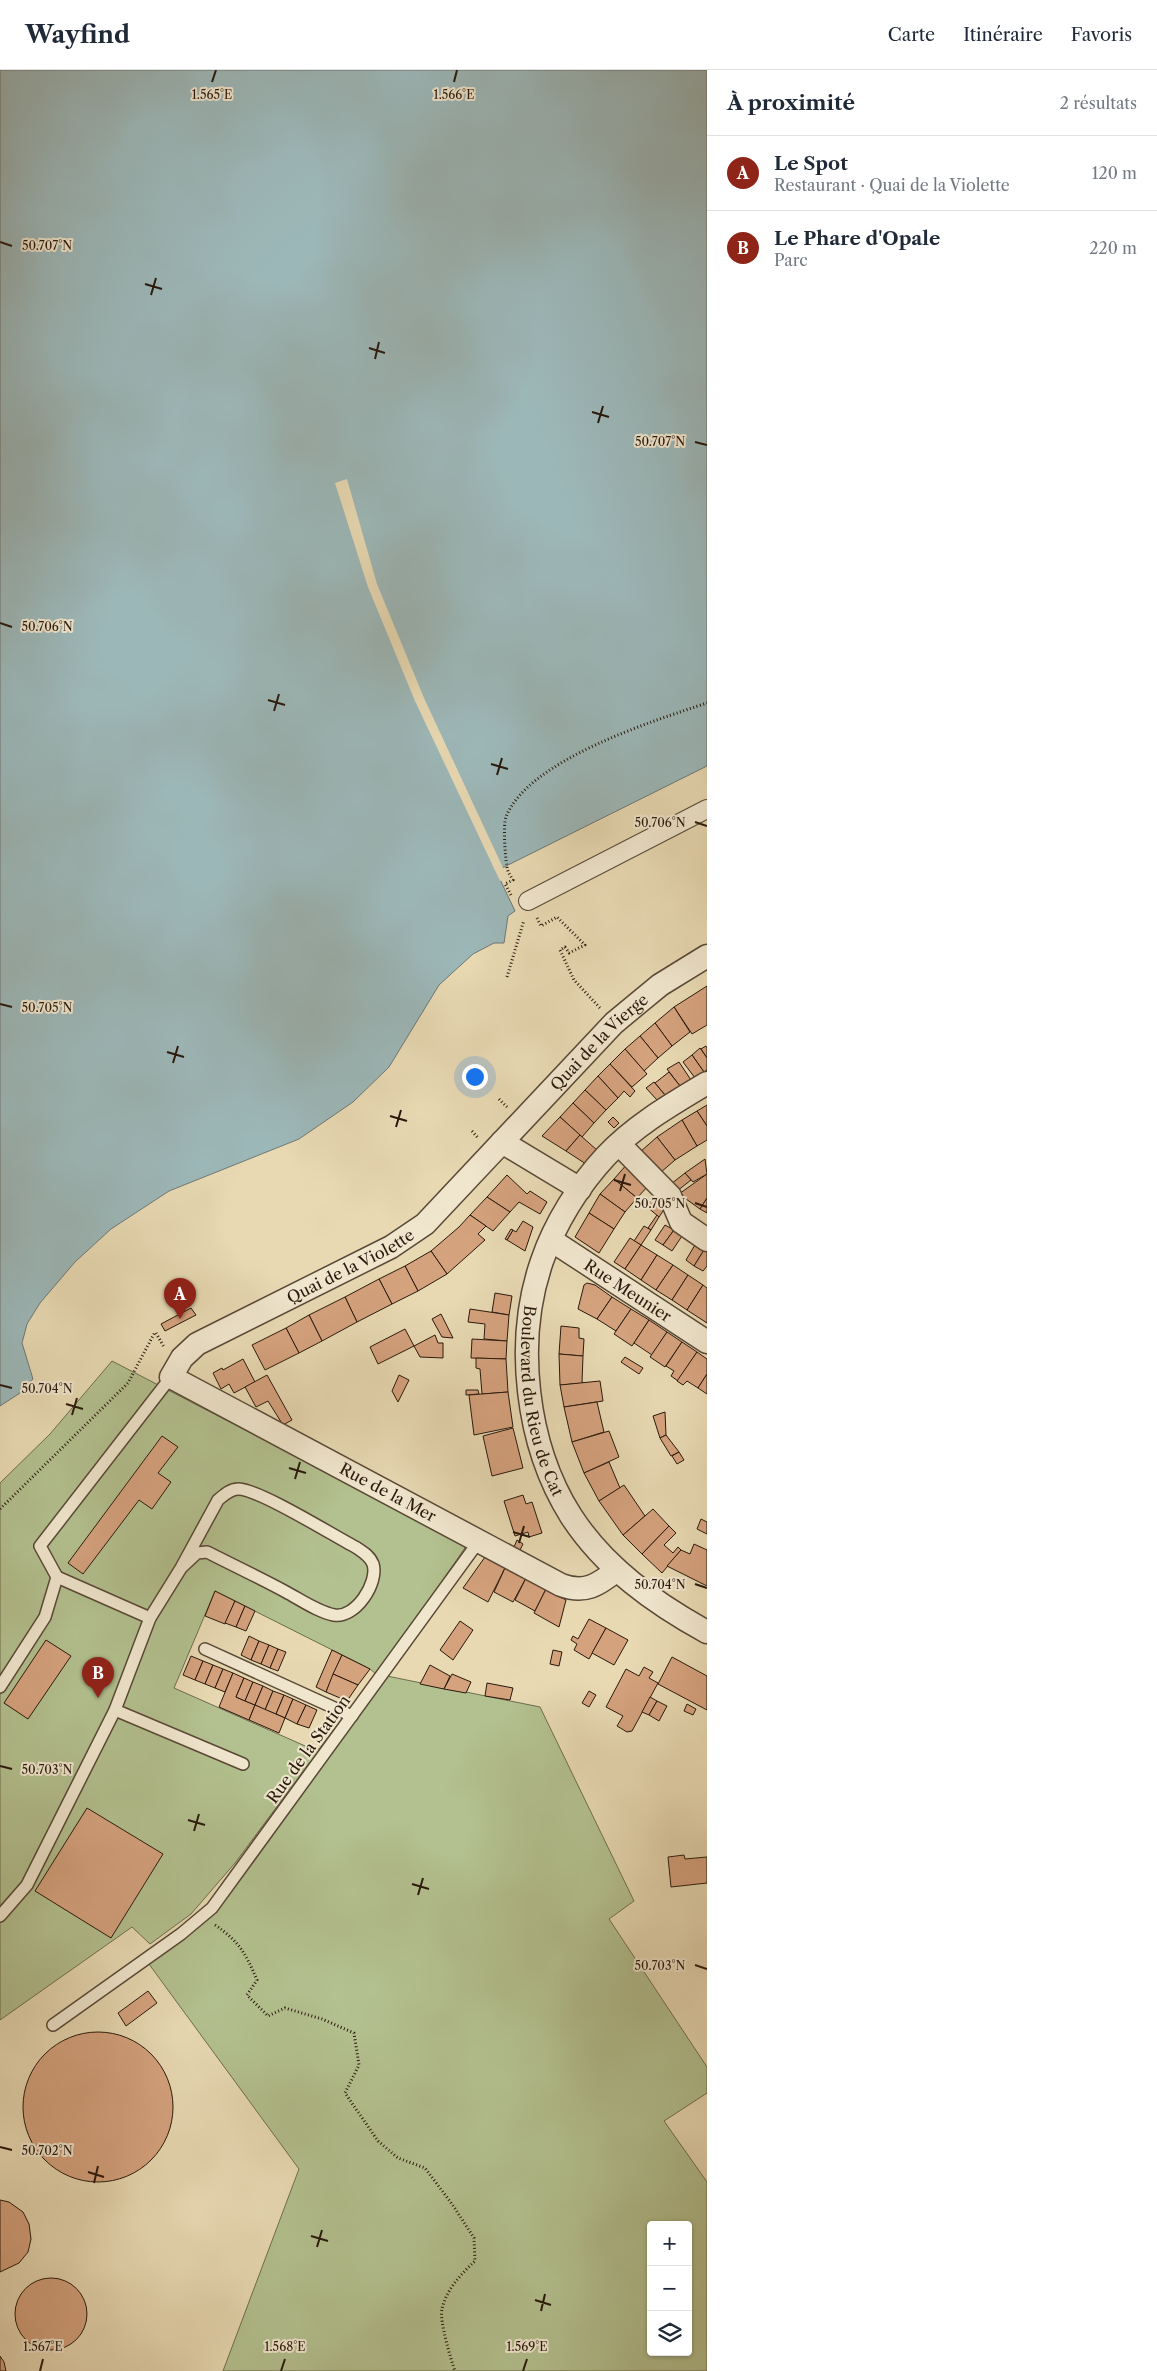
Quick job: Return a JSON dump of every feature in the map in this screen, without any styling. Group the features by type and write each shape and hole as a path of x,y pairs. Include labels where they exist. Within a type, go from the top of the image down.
{"street":[{"path":"520,900 707,809"},
{"name":"Quai de la Vierge","path":"502,1142 614,1023 660,985 707,956"},
{"name":"Boulevard du Rieu de Cat","path":"707,1083 654,1116 619,1144 598,1165 580,1189 551,1240 537,1277 530,1325 529,1373 535,1428 543,1460 564,1504 582,1530 617,1570 653,1599 707,1632"},
{"path":"502,1142 580,1189"},
{"name":"Quai de la Violette","path":"174,1371 186,1353 197,1344 392,1246 415,1232 439,1212 502,1142"},
{"path":"619,1144 670,1196 680,1222 707,1240"},
{"name":"Rue Meunier","path":"551,1240 707,1342"},
{"name":"Rue de la Mer","path":"174,1371 479,1541 570,1588 593,1588 617,1570"}],"lane":[{"path":"150,1618 57,1577 40,1546 174,1371"},
{"path":"0,1916 27,1884 115,1710 150,1618 181,1568 218,1500 226,1493 237,1489 262,1497 356,1548 366,1555 372,1563 374,1574 366,1594 358,1606 347,1615 340,1616 317,1608 207,1552 197,1553 181,1568"},
{"name":"Rue de la Station","path":"54,2025 146,1960 212,1908 479,1541"},
{"path":"0,1687 45,1617 57,1577"},
{"path":"205,1649 352,1716"},
{"path":"115,1710 243,1764"}],"path":[{"path":"507,977 524,920 518,906 520,900 505,884 513,880 507,868 505,818 515,802 533,783 567,760 634,727 707,703"},
{"path":"541,926 558,917 586,944 568,953 565,948 560,950 574,980 614,1023"},
{"path":"0,1509 128,1383 155,1332"},
{"path":"203,1916 230,1935 245,1951 257,1980 247,1995 268,2016 285,2008 322,2019 354,2033 359,2066 346,2093 378,2141 398,2158 425,2168 474,2238 475,2261 456,2279 441,2310 450,2358 455,2371"}],"green space":[{"path":"112,1361 467,1545 377,1674 540,1707 634,1901 609,1919 707,2067 707,2093 664,2121 707,2182 707,2371 223,2371 299,2169 146,1960 212,1908 310,1762 235,1863 191,1914 150,1944 132,1927 0,2020 0,1483 50,1434","holes":["215,1591 370,1669 376,1674 319,1749 312,1749 174,1688"]}],"water":[{"path":"0,70 707,70 707,766 496,871 515,911 508,916 504,943 494,943 473,954 439,985 389,1067 353,1102 299,1139 169,1191 111,1229 75,1262 40,1303 27,1324 22,1343 33,1379 20,1393 0,1406"}],"pier":[{"path":"347,479 377,584 424,698 504,870 499,872 503,880 500,881 415,701 368,587 335,483"}],"building":[{"path":"707,986 707,1025 692,1034 674,1007"},
{"path":"674,1007 690,1032 672,1046 655,1023"},
{"path":"655,1023 672,1046 658,1058 640,1036"},
{"path":"640,1036 658,1058 644,1071 625,1049"},
{"path":"706,1046 707,1048 707,1058 701,1049"},
{"path":"700,1048 707,1058 707,1070 704,1072 692,1055"},
{"path":"625,1049 647,1074 632,1087 610,1064"},
{"path":"692,1055 704,1072 695,1078 683,1062"},
{"path":"679,1062 691,1080 680,1086 667,1069"},
{"path":"610,1064 635,1091 630,1097 624,1091 618,1098 598,1076"},
{"path":"669,1072 680,1086 665,1095 655,1083"},
{"path":"598,1076 618,1098 606,1110 585,1090"},
{"path":"654,1082 665,1095 657,1100 646,1088"},
{"path":"585,1090 606,1110 594,1123 573,1103"},
{"path":"573,1103 594,1123 582,1137 560,1117"},
{"path":"707,1105 707,1126 697,1111"},
{"path":"697,1111 707,1126 707,1140 697,1146 682,1120"},
{"path":"560,1117 580,1135 566,1151 542,1136"},
{"path":"613,1117 619,1123 614,1128 608,1122"},
{"path":"682,1120 697,1146 675,1160 657,1137"},
{"path":"580,1135 598,1151 586,1164 566,1151"},
{"path":"657,1137 675,1160 660,1173 640,1152"},
{"path":"705,1159 707,1174 693,1182 685,1173"},
{"path":"628,1163 649,1185 637,1198 614,1179"},
{"path":"685,1173 691,1180 677,1191 671,1184"},
{"path":"707,1174 707,1198 700,1209 679,1194"},
{"path":"507,1175 527,1194 530,1191 547,1202 540,1214 519,1202 510,1212 487,1197"},
{"path":"614,1179 637,1198 625,1212 600,1194"},
{"path":"600,1194 625,1212 614,1229 589,1213"},
{"path":"487,1197 510,1212 493,1231 470,1215"},
{"path":"654,1197 665,1208 659,1217 646,1206"},
{"path":"707,1198 707,1213 700,1209"},
{"path":"589,1213 614,1229 599,1253 575,1237"},
{"path":"470,1215 486,1226 478,1234 485,1240 447,1274 431,1251"},
{"path":"657,1215 659,1217 651,1230 648,1228"},
{"path":"523,1221 533,1227 525,1251 507,1240 513,1230 516,1232"},
{"path":"665,1225 674,1230 663,1245 655,1240"},
{"path":"644,1226 651,1230 641,1245 634,1241"},
{"path":"511,1229 513,1230 507,1240 505,1239"},
{"path":"674,1230 682,1236 672,1251 663,1245"},
{"path":"630,1238 641,1245 625,1269 614,1262"},
{"path":"641,1245 657,1255 641,1280 625,1269"},
{"path":"695,1245 704,1250 694,1266 686,1260"},
{"path":"704,1250 707,1252 707,1266 703,1271 694,1266"},
{"path":"431,1251 447,1274 418,1291 405,1266"},
{"path":"657,1255 673,1265 656,1290 641,1280"},
{"path":"673,1265 688,1275 672,1300 656,1290"},
{"path":"405,1266 418,1291 392,1304 379,1279"},
{"path":"688,1275 703,1285 687,1310 672,1300"},
{"path":"379,1279 392,1304 357,1322 345,1297"},
{"path":"587,1283 595,1285 612,1297 597,1319 578,1309 584,1285"},
{"path":"703,1285 707,1288 707,1323 687,1310"},
{"path":"495,1293 512,1296 509,1315 492,1312"},
{"path":"345,1297 357,1322 322,1341 309,1315"},
{"path":"612,1297 631,1309 616,1331 597,1319"},
{"path":"191,1308 196,1315 165,1331 161,1324"},
{"path":"470,1309 509,1315 507,1341 484,1339 485,1324 468,1322"},
{"path":"631,1309 649,1320 632,1346 614,1334"},
{"path":"441,1314 453,1338 442,1337 432,1319"},
{"path":"309,1315 322,1341 299,1353 286,1328"},
{"path":"649,1320 667,1332 652,1355 634,1343"},
{"path":"561,1326 579,1328 579,1338 584,1339 583,1356 559,1354"},
{"path":"286,1328 299,1353 265,1370 252,1345"},
{"path":"405,1329 414,1346 378,1364 370,1347"},
{"path":"667,1332 682,1342 665,1367 650,1357"},
{"path":"435,1335 438,1343 443,1343 443,1358 420,1357 414,1346"},
{"path":"472,1339 507,1341 506,1359 471,1358"},
{"path":"682,1342 697,1352 678,1381 671,1376 674,1371 666,1366"},
{"path":"697,1352 707,1359 707,1374 698,1388 687,1381 683,1385 677,1381"},
{"path":"559,1354 583,1356 582,1382 585,1383 560,1385"},
{"path":"625,1357 643,1368 639,1374 621,1362"},
{"path":"476,1358 506,1359 508,1392 482,1394 480,1369 476,1368"},
{"path":"243,1359 255,1382 234,1393 229,1384 221,1389 213,1373 222,1368 223,1370"},
{"path":"707,1374 707,1394 698,1388"},
{"path":"267,1375 292,1420 283,1425 268,1401 256,1407 245,1387"},
{"path":"399,1375 409,1380 398,1402 392,1391"},
{"path":"600,1381 603,1401 564,1407 560,1385"},
{"path":"466,1390 478,1390 479,1394 466,1395"},
{"path":"508,1392 513,1427 474,1435 469,1395"},
{"path":"597,1402 604,1432 572,1442 564,1407"},
{"path":"665,1412 666,1435 660,1438 653,1416"},
{"path":"513,1428 523,1468 492,1476 483,1436"},
{"path":"609,1431 619,1457 584,1473 572,1442"},
{"path":"666,1435 679,1452 671,1456 660,1438"},
{"path":"162,1436 178,1447 158,1473 171,1482 152,1509 139,1500 83,1574 68,1563"},
{"path":"679,1452 684,1460 677,1464 672,1456"},
{"path":"609,1462 620,1488 599,1501 584,1473"},
{"path":"624,1485 645,1516 623,1535 599,1501"},
{"path":"523,1495 526,1504 532,1502 542,1533 529,1537 528,1532 515,1536 504,1501"},
{"path":"653,1509 669,1526 642,1554 623,1535"},
{"path":"701,1519 707,1522 707,1534 697,1529"},
{"path":"669,1526 676,1533 664,1545 673,1553 678,1547 681,1550 662,1573 642,1554"},
{"path":"517,1540 523,1544 520,1550 514,1547"},
{"path":"694,1544 707,1550 707,1586 667,1566 681,1550 690,1554"},
{"path":"485,1557 505,1568 488,1602 463,1588"},
{"path":"505,1568 526,1578 513,1602 494,1592"},
{"path":"526,1578 546,1589 535,1611 515,1600"},
{"path":"546,1589 566,1600 559,1627 534,1613"},
{"path":"215,1591 235,1601 225,1624 205,1616"},
{"path":"235,1601 245,1606 236,1627 225,1623"},
{"path":"245,1606 255,1611 246,1631 236,1627"},
{"path":"589,1619 606,1628 589,1659 574,1650 577,1644 571,1640 573,1636 578,1639"},
{"path":"460,1621 473,1630 453,1660 440,1650"},
{"path":"606,1628 628,1640 614,1665 592,1653"},
{"path":"249,1636 259,1641 251,1660 241,1655"},
{"path":"46,1640 71,1656 28,1719 4,1703"},
{"path":"259,1641 269,1645 261,1664 251,1660"},
{"path":"269,1645 278,1649 270,1668 261,1664"},
{"path":"278,1649 286,1652 278,1671 270,1668"},
{"path":"332,1650 342,1655 326,1692 316,1687"},
{"path":"553,1650 562,1652 559,1666 550,1664"},
{"path":"342,1655 370,1669 358,1685 333,1674"},
{"path":"191,1656 203,1661 195,1680 183,1675"},
{"path":"672,1657 707,1676 707,1710 658,1684"},
{"path":"203,1661 213,1665 205,1684 195,1680"},
{"path":"213,1665 223,1669 215,1688 205,1684"},
{"path":"430,1665 450,1676 444,1689 420,1684"},
{"path":"644,1667 653,1672 649,1678 658,1683 632,1731 627,1732 617,1726 623,1716 606,1707 626,1669 639,1676"},
{"path":"223,1669 233,1673 225,1692 215,1688"},
{"path":"233,1673 244,1678 236,1697 255,1705 249,1720 219,1707"},
{"path":"333,1674 358,1685 347,1701 326,1692"},
{"path":"452,1674 471,1682 466,1693 444,1689"},
{"path":"244,1678 253,1682 245,1701 236,1697"},
{"path":"253,1682 263,1686 255,1705 245,1701"},
{"path":"487,1683 513,1688 510,1700 485,1696"},
{"path":"263,1686 273,1691 265,1710 255,1705"},
{"path":"273,1691 284,1695 276,1714 265,1710"},
{"path":"589,1691 596,1695 589,1707 582,1703"},
{"path":"284,1695 293,1699 285,1718 276,1714"},
{"path":"650,1697 657,1701 649,1715 642,1712"},
{"path":"293,1699 306,1705 297,1724 285,1718"},
{"path":"657,1701 667,1706 659,1721 649,1715"},
{"path":"687,1704 696,1709 693,1715 684,1711"},
{"path":"255,1705 285,1718 279,1733 249,1720"},
{"path":"306,1705 317,1710 309,1728 297,1724"},
{"path":"87,1808 163,1854 111,1938 35,1891"},
{"path":"684,1855 685,1859 707,1857 707,1883 671,1887 668,1857"},
{"path":"148,1991 157,2003 126,2026 118,2013"},
{"path":"98,2032 113,2033 127,2038 151,2054 167,2078 172,2092 172,2122 167,2136 151,2160 127,2176 113,2181 98,2182 83,2181 69,2176 45,2160 29,2136 24,2122 23,2107 24,2092 29,2078 45,2054 69,2038 83,2033"},
{"path":"0,2200 9,2202 23,2212 29,2224 31,2239 28,2252 19,2263 0,2272"},
{"path":"51,2278 65,2281 77,2288 84,2300 87,2314 84,2328 77,2340 65,2347 51,2350 37,2347 25,2340 18,2328 15,2314 18,2300 25,2288 37,2281"},
{"path":"0,2356 4,2362 6,2371 0,2371"}],"place":[{"name":"Le Spot","path":"180,1319"},
{"name":"Le Phare d'Opale","path":"98,1698"}]}
